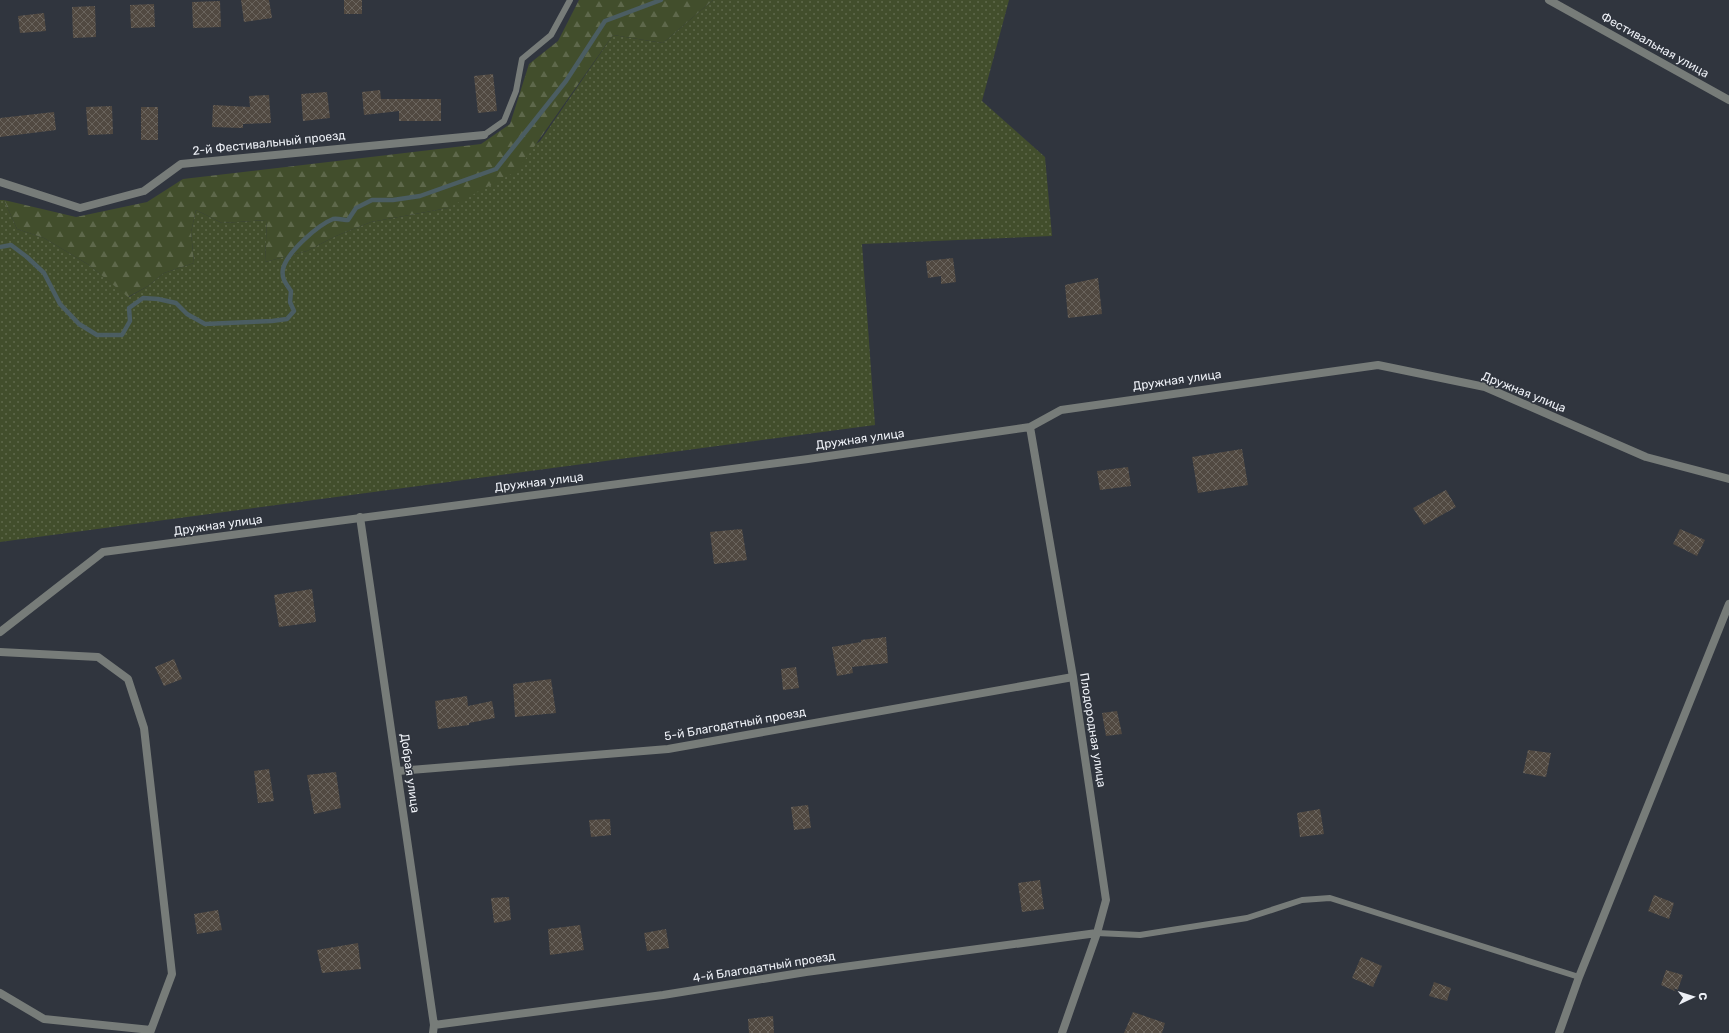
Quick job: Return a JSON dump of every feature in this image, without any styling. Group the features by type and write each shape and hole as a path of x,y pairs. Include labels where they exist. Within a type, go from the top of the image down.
{"street":[{"name":"Фестивальная улица","path":"1549,0 1729,100"},
{"name":"2-й Фестивальный проезд","path":"0,182 80,208 144,192 182,164 484,135"},
{"name":"Дружная улица","path":"0,632 102,552 808,459 1030,426 1061,410 1378,365 1485,387 1646,457 1729,479"},
{"name":"Плодородная улица","path":"1030,426 1074,677 1106,900 1097,933 1062,1033"},
{"name":"Добрая улица","path":"360,517 434,1029"},
{"path":"1559,1033 1729,604"},
{"path":"0,652 98,657 128,679 144,728 172,974 150,1031 44,1019 0,993"},
{"name":"5-й Благодатный проезд","path":"398,772 668,748 1074,677"},
{"name":"4-й Благодатный проезд","path":"434,1029 806,972 1097,933"}],"lane":[{"path":"484,135 504,121 516,91 522,59 551,35 570,0"},
{"path":"1097,933 1140,935 1247,918 1302,900 1330,898 1580,977"}],"green space":[{"path":"579,0 713,0 663,43 613,35 517,171 448,208 371,222 336,236 307,251 265,262 267,220 222,223 196,210 191,232 194,263 164,273 148,286 128,297 89,265 44,238 17,229 4,200 76,217 147,202 183,179 481,144 510,124 529,64 558,41"},
{"path":"713,0 1009,0 982,101 1045,157 1052,236 862,244 875,425 0,542 0,200 4,200 17,229 44,238 89,265 129,297 148,286 164,273 194,263 191,232 196,210 222,223 267,220 265,262 307,251 336,236 371,222 448,208 540,141 613,35 663,43"}],"building":[{"path":"241,0 269,0 272,18 244,22"},
{"path":"344,0 362,0 362,14 344,14"},
{"path":"220,1 221,27 193,28 192,2"},
{"path":"154,4 155,27 131,28 130,5"},
{"path":"95,6 96,37 73,38 72,7"},
{"path":"44,13 46,31 20,33 18,16"},
{"path":"493,74 497,111 478,113 474,76"},
{"path":"380,90 381,99 441,99 441,121 399,121 399,111 364,115 362,92"},
{"path":"327,92 330,118 303,121 301,94"},
{"path":"269,95 271,123 243,124 243,128 212,127 213,105 250,107 249,96"},
{"path":"112,106 113,134 88,135 86,107"},
{"path":"141,107 158,107 158,140 141,140"},
{"path":"54,112 56,130 0,137 0,118"},
{"path":"953,258 956,282 941,284 941,276 928,278 926,261"},
{"path":"1098,278 1102,314 1068,318 1065,285"},
{"path":"1242,449 1248,485 1198,493 1192,457"},
{"path":"1128,467 1131,486 1100,490 1097,471"},
{"path":"1446,490 1456,507 1424,525 1413,508"},
{"path":"742,529 747,560 714,564 710,532"},
{"path":"1680,529 1705,540 1697,556 1673,544"},
{"path":"312,589 316,622 279,627 274,595"},
{"path":"886,637 888,663 852,667 853,673 837,676 832,647 861,642 861,640"},
{"path":"174,659 182,679 164,686 155,667"},
{"path":"796,667 799,688 783,690 781,669"},
{"path":"551,679 556,713 515,717 513,684"},
{"path":"467,696 468,706 492,701 495,718 469,723 469,725 438,729 435,701"},
{"path":"1117,711 1122,734 1106,736 1102,713"},
{"path":"1528,750 1551,753 1546,777 1523,773"},
{"path":"269,769 274,801 258,803 254,771"},
{"path":"336,772 341,808 314,814 307,775"},
{"path":"808,805 811,828 794,830 791,807"},
{"path":"1320,809 1324,834 1300,837 1297,813"},
{"path":"610,819 611,835 591,837 589,820"},
{"path":"1040,880 1044,909 1022,912 1018,883"},
{"path":"1654,895 1674,903 1669,919 1648,911"},
{"path":"509,897 511,920 494,923 491,898"},
{"path":"218,910 222,930 197,934 194,914"},
{"path":"580,925 584,950 550,955 548,929"},
{"path":"666,929 669,948 647,951 644,933"},
{"path":"358,943 361,969 322,973 317,950"},
{"path":"1361,957 1382,966 1373,987 1352,978"},
{"path":"1666,970 1683,975 1677,992 1661,985"},
{"path":"1434,982 1451,988 1447,1001 1429,996"},
{"path":"1133,1012 1165,1023 1162,1033 1124,1033"},
{"path":"773,1016 774,1033 749,1033 748,1019"}],"waterway":[{"path":"0,247 11,245 27,257 44,273 60,304 79,324 97,335 122,335 130,321 129,308 143,298 158,299 176,303 187,314 205,324 287,319 294,311 290,302 291,291 283,278 283,269 290,255 319,227 333,219 348,220 356,208 372,200 393,200 420,196 496,169 566,81 605,21 661,0"}]}
